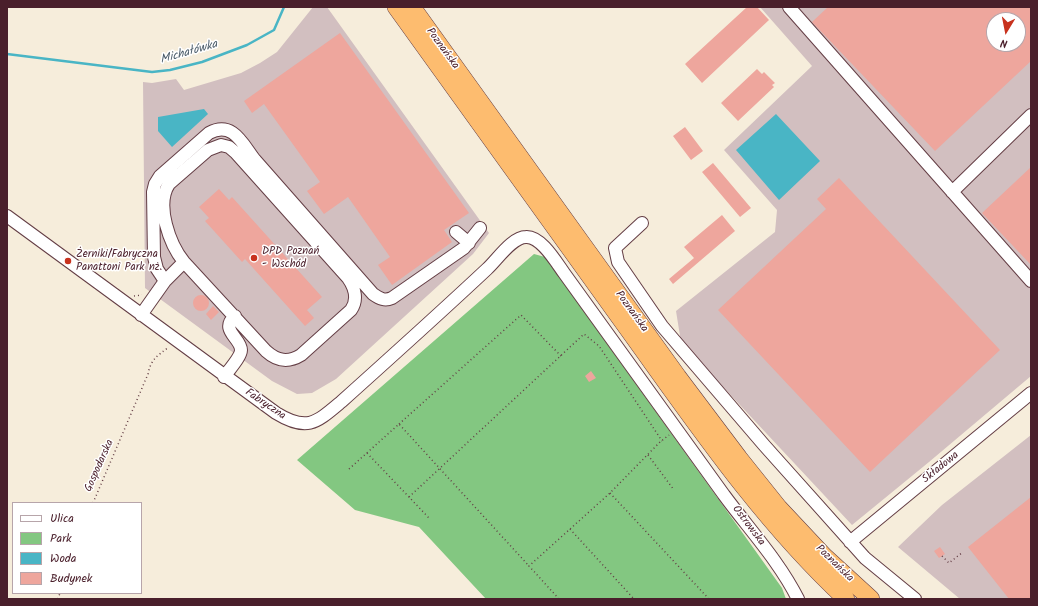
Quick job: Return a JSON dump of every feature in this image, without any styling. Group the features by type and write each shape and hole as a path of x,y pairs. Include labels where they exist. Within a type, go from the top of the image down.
{"highway":[{"name":"Poznańska","path":"396,7 685,408 764,513 813,567 846,599"},
{"name":"Poznańska","path":"412,7 674,371 739,458 779,508 819,550 871,599"},
{"path":"813,567 823,582 830,599"}],"street":[{"path":"790,7 1031,281"},
{"path":"952,192 1031,116"},
{"path":"165,281 157,269 154,257 152,197 155,184 160,176 209,133 215,130 226,130 238,137 255,160 374,294 380,298 387,300 392,298 460,251 469,243 480,228"},
{"path":"221,145 229,147 348,278 354,289 355,298 353,307 301,355 292,360 281,360 271,355 184,262 176,248 165,219 164,211 166,191 172,181 208,150 221,145"},
{"name":"Fabryczna","path":"7,216 224,377 284,418 295,423 310,423 324,416 341,402 491,266 515,240 524,237 535,238 543,245 564,272"},
{"path":"642,223 615,248 618,262 662,326 850,542 865,558 915,599"},
{"path":"456,232 469,243"},
{"path":"141,315 165,281 184,262"},
{"name":"Ostrowska","path":"564,272 677,430 788,580 798,599"},
{"path":"224,377 241,350 230,329 230,322 235,316"},
{"name":"Składowa","path":"850,542 1031,393"}],"path":[{"path":"349,469 521,315 561,356"},
{"path":"409,497 584,334 599,346 662,441"},
{"name":"Gospodarska","path":"93,502 123,435 148,374 150,364 156,357 176,341"},
{"path":"399,424 559,599"},
{"path":"529,566 610,493 662,441 677,430"},
{"path":"367,453 429,518"},
{"path":"648,455 674,490"},
{"path":"610,493 709,599"},
{"path":"570,529 634,599"},
{"path":"942,556 948,563 963,552"}],"shaded area":[{"path":"313,7 327,7 489,233 473,254 336,379 312,393 297,394 272,381 145,288 143,82 152,83 176,79 184,90 241,73 277,52"},
{"path":"760,7 1031,7 1031,376 852,525 681,342 676,311 775,232 777,210 724,150 812,66"},
{"path":"1031,435 1031,599 960,599 898,547 942,505"}],"green space":[{"path":"534,254 545,257 782,588 786,599 486,599 419,527 355,510 297,460"}],"water":[{"path":"204,109 208,114 172,147 158,131 158,117"},
{"path":"776,114 820,161 779,200 736,150"}],"building":[{"path":"747,7 757,7 769,20 702,83 685,64"},
{"path":"828,7 1031,7 1031,61 935,151 812,22"},
{"path":"340,33 469,213 444,230 452,242 392,285 378,265 390,257 348,197 324,214 307,191 320,182 264,104 252,113 244,101"},
{"path":"757,69 762,74 764,72 775,83 772,85 774,87 738,121 721,103"},
{"path":"685,127 703,151 691,160 673,136"},
{"path":"713,163 751,208 740,217 702,172"},
{"path":"1031,167 1031,265 982,213"},
{"path":"839,178 1000,350 870,472 718,310 826,209 817,199"},
{"path":"219,189 229,200 232,197 322,297 307,310 314,318 305,326 245,259 242,262 205,221 209,218 199,207"},
{"path":"722,215 735,231 673,284 669,279 694,258 684,247"},
{"path":"201,295 208,300 209,303 204,310 201,311 194,306 193,303 198,296"},
{"path":"213,306 219,312 211,320 206,314"},
{"path":"591,371 596,378 589,382 585,376"},
{"path":"1031,497 1031,599 1009,599 968,547"},
{"path":"940,547 945,554 939,558 934,551"}],"waterway":[{"name":"Michałówka","path":"7,54 152,72 170,70 202,62 247,45 274,30 284,7"}],"place":[{"name":"DPD Poznań - Wschód","path":"254,258"},
{"name":"Żerniki/Fabryczna Panattoni Park nż.","path":"68,261"}]}
